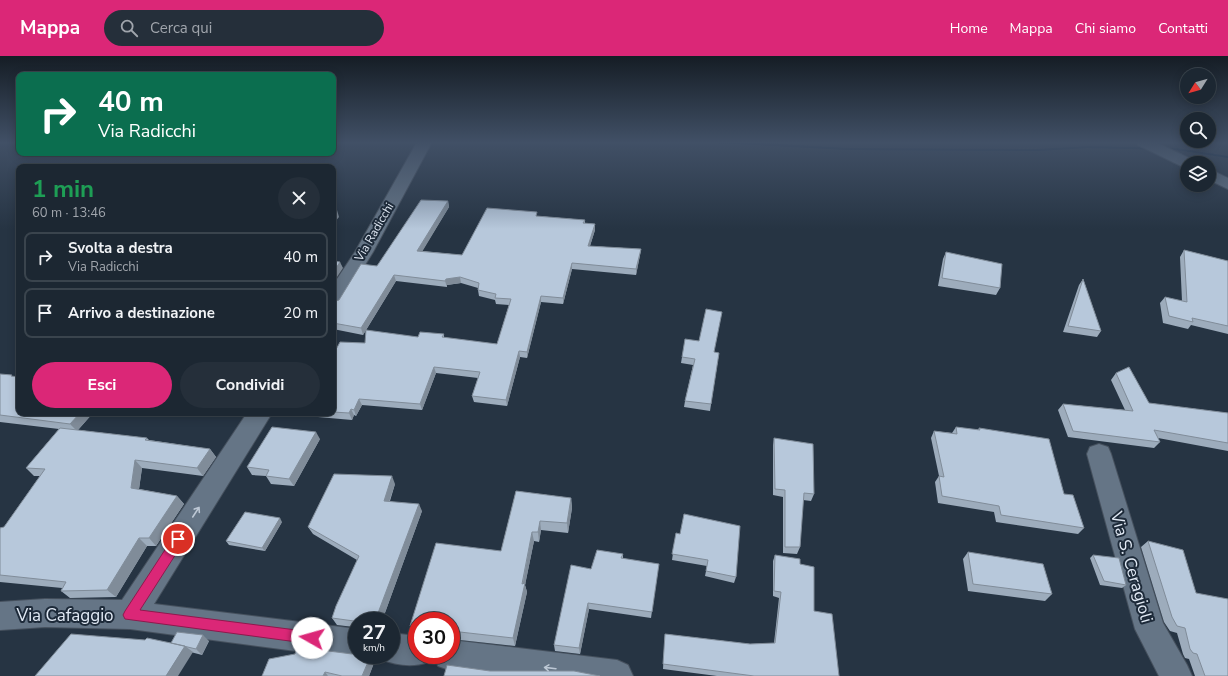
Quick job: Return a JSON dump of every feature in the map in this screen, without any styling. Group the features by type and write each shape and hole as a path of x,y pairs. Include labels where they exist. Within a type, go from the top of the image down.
{"street":[{"name":"Via Radicchi","path":"336,295 364,252 409,171"},
{"path":"1216,178 1228,184"},
{"path":"130,615 258,416"},
{"name":"Via S. Ceragioli","path":"1099,454 1150,629 1176,676"},
{"name":"Via Cafaggio","path":"0,616 45,613 130,615 348,643"},
{"path":"460,656 617,676"}],"building":[{"path":"421,200 448,201 417,251 462,255 487,208 537,212 536,216 585,220 583,223 595,224 588,246 641,249 636,269 572,263 563,298 541,296 527,352 519,351 506,400 472,396 480,372 434,367 420,404 359,399 354,410 351,409 349,413 336,412 336,349 340,342 365,343 366,330 418,337 420,332 444,334 442,337 497,344 511,299 495,298 496,294 478,290 479,283 460,277 446,279 445,281 394,275 361,328 336,324 336,301 339,300 361,264 377,266"},
{"path":"1184,250 1228,261 1228,326 1192,318 1193,322 1169,316 1165,297 1187,302"},
{"path":"946,252 1002,264 1000,288 942,278"},
{"path":"336,261 340,262 336,268"},
{"path":"1083,279 1101,331 1068,326"},
{"path":"706,309 722,312 714,352 719,353 711,404 685,401 695,359 682,357 685,339 699,341"},
{"path":"1129,367 1149,403 1228,413 1228,443 1154,430 1160,442 1073,431 1063,404 1133,411 1116,373"},
{"path":"0,374 16,377 16,416 77,416 70,424 0,415"},
{"path":"272,427 316,432 289,479 266,476 269,470 247,467"},
{"path":"956,427 980,430 979,428 1049,439 1064,494 1073,495 1084,528 1001,515 999,506 942,496 939,476 944,477 934,431 957,434"},
{"path":"60,428 147,438 145,440 210,449 197,468 135,460 131,488 177,496 149,538 139,538 107,590 61,591 66,582 0,575 0,528 4,527 45,469 26,468"},
{"path":"774,438 813,444 814,494 804,493 800,547 785,547 785,490 775,489"},
{"path":"334,474 392,476 384,501 419,504 378,612 348,612 348,620 332,618 359,556 308,527"},
{"path":"516,491 571,498 567,523 540,521 538,532 532,532 522,584 525,583 513,638 460,632 460,612 414,612 436,543 501,551"},
{"path":"245,512 280,518 262,548 226,541"},
{"path":"684,514 740,526 736,577 706,571 708,560 672,554 676,533 680,534"},
{"path":"1148,541 1183,550 1196,593 1228,599 1228,676 1205,676 1197,654 1193,653 1190,649 1185,628 1177,626 1172,617"},
{"path":"597,550 623,554 621,558 659,564 652,612 588,603 579,648 554,645 571,565 591,569"},
{"path":"968,552 1043,564 1052,594 973,584"},
{"path":"775,555 800,559 800,564 814,567 814,611 832,614 839,676 754,676 663,664 665,634 750,644 775,643 781,592 774,591"},
{"path":"1093,555 1119,558 1126,585 1104,581"},
{"path":"177,632 203,635 196,649 171,643"},
{"path":"71,634 145,640 147,638 185,646 166,676 35,676"},
{"path":"297,647 348,653 348,664 367,664 362,676 342,676 325,672 323,676 262,676 269,659 295,654"},
{"path":"447,665 490,671 574,671 600,676 444,676"}],"route":[{"path":"178,539 130,615 312,638"}]}
